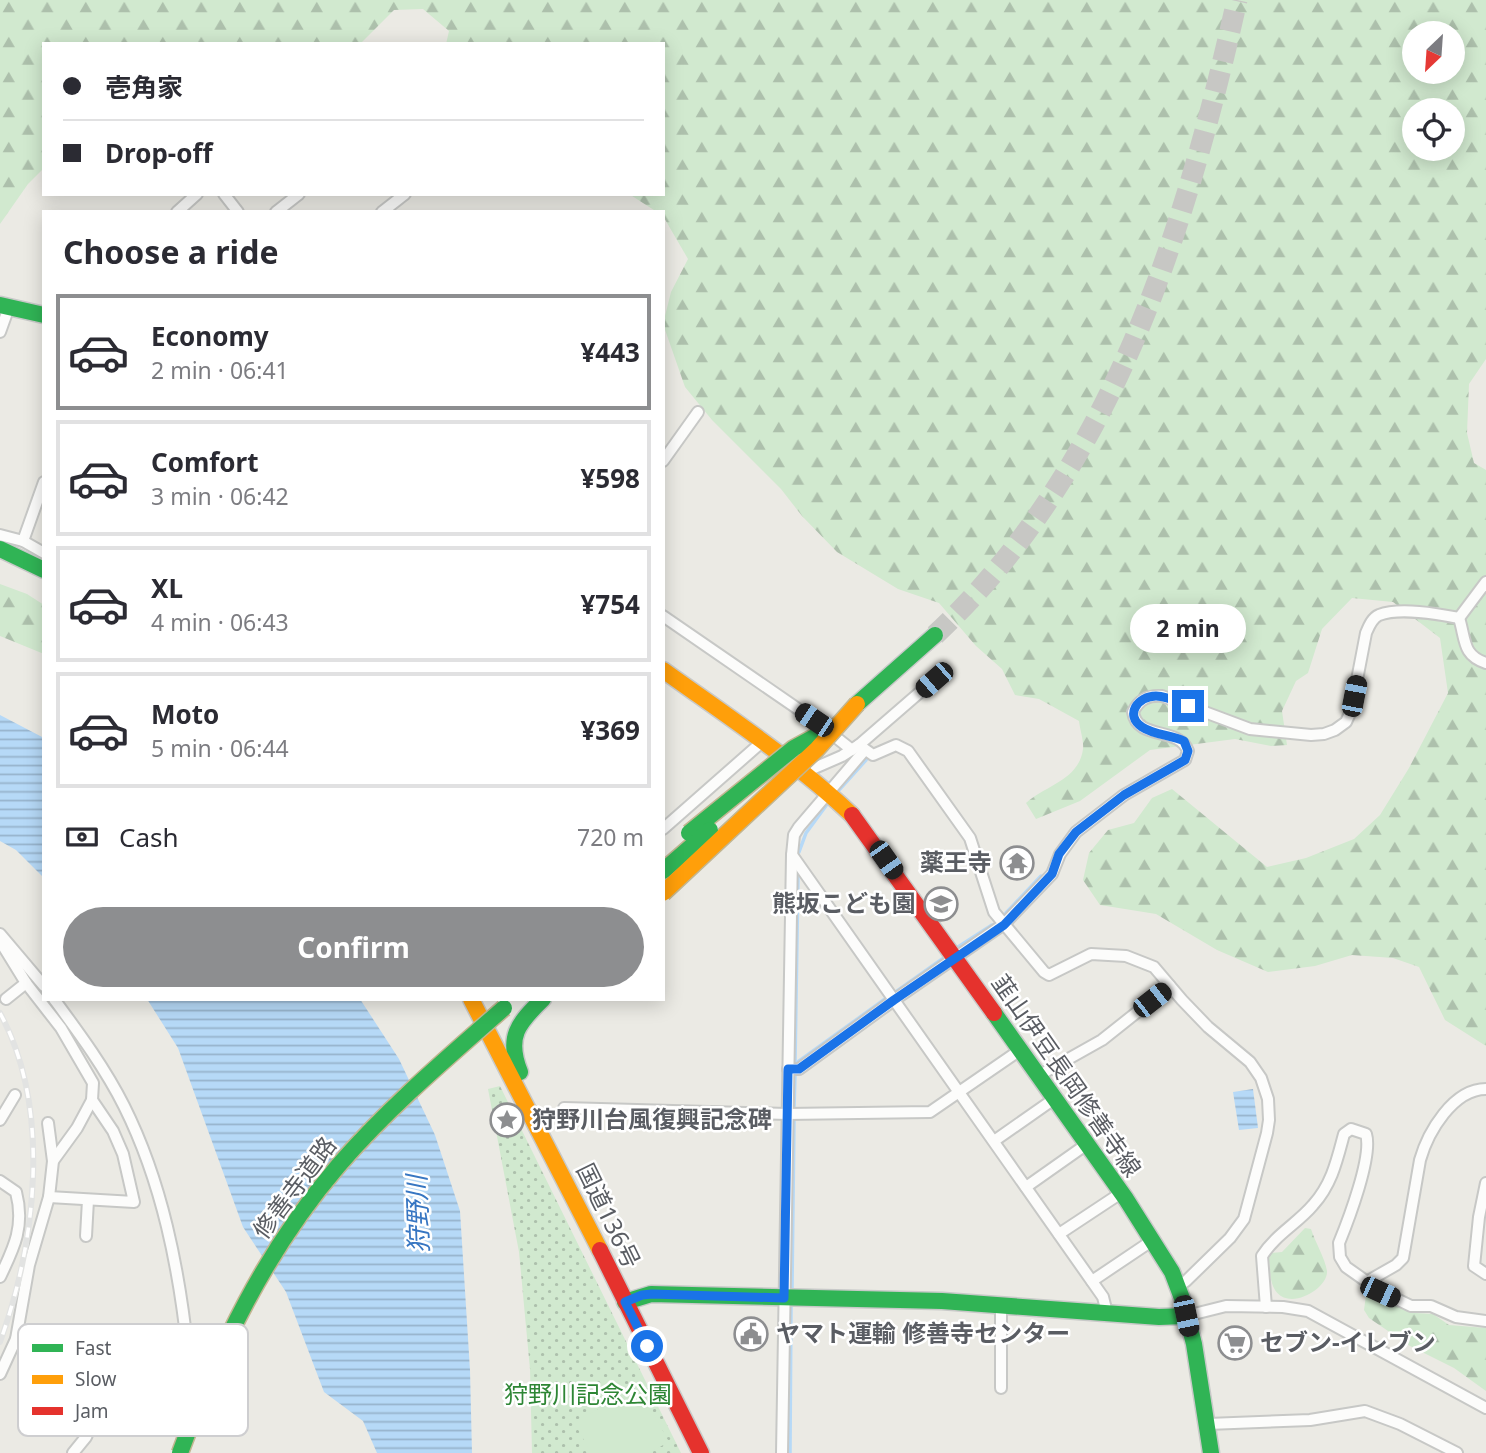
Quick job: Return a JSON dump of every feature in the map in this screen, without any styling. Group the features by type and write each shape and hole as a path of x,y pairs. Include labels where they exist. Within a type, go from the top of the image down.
{"main road":[{"path":"5,306 42,315"},
{"path":"0,549 42,569"},
{"path":"665,869 935,635"},
{"name":"韮山伊豆長岡修善寺線","path":"665,671 763,741 829,793 854,817 1087,1144 1153,1240 1178,1286 1208,1424 1211,1453"},
{"path":"665,891 817,749 858,704"},
{"path":"665,852 794,748 816,736"},
{"name":"修善寺道路","path":"233,1324 288,1230 370,1130 512,1001"},
{"path":"541,1001 527,1014 515,1032 512,1055 543,1117 549,1147"},
{"name":"国道136号","path":"474,1004 549,1147 701,1453"},
{"path":"487,1029 504,1025 527,1014"},
{"path":"625,1302 652,1294 1001,1304 1159,1317 1186,1316"},
{"name":"修善寺道路","path":"180,1453 186,1436"}],"street":[{"path":"179,210 195,196"},
{"path":"226,196 236,210"},
{"path":"279,210 296,196"},
{"path":"385,210 402,196"},
{"path":"0,332 5,306"},
{"path":"665,458 698,412"},
{"path":"23,541 42,488"},
{"path":"0,535 23,541 42,551"},
{"path":"1459,618 1486,582"},
{"path":"788,1069 799,1069 1004,925 1052,874 1059,854 1076,832 1124,795 1185,760 1188,751 1184,741 1149,731 1140,726 1134,718 1133,712 1140,700 1148,696 1162,696 1250,729 1324,734 1346,722 1352,711 1366,633 1378,615 1403,612 1436,613 1459,618"},
{"path":"665,617 859,749 873,755 896,745 908,751 970,838 991,904 1004,925 1044,972 1049,975 1091,954 1133,957 1147,963 1154,967 1208,1027 1255,1069 1268,1100 1269,1120 1253,1190 1238,1229 1178,1286"},
{"path":"1459,618 1467,650 1474,659 1486,663"},
{"path":"782,1453 794,835 829,793 859,749 934,680"},
{"path":"665,827 763,741"},
{"path":"803,773 859,749"},
{"path":"792,856 1103,1297 1107,1312"},
{"path":"0,934 42,984"},
{"path":"0,942 26,983 61,1028 93,1083 92,1100 77,1128 53,1161"},
{"path":"6,999 26,983"},
{"path":"1038,1076 1102,1040 1170,986"},
{"path":"55,1001 124,1105 140,1141 164,1215 176,1265 184,1324"},
{"path":"564,1108 788,1114 930,1112 1020,1050"},
{"path":"1368,1281 1403,1258 1420,1160 1435,1126 1468,1092 1486,1089"},
{"path":"0,1120 15,1095"},
{"path":"994,1140 1054,1099"},
{"path":"49,1197 134,1202 123,1154 113,1130 92,1100"},
{"path":"19,1324 29,1265 49,1197 53,1161 48,1122"},
{"path":"1266,1307 1262,1256 1273,1241 1322,1194 1337,1165 1344,1134 1352,1129 1366,1134 1367,1149 1359,1191 1338,1250 1346,1267 1380,1292 1411,1306 1431,1306 1456,1317 1486,1321"},
{"path":"1026,1187 1087,1144"},
{"path":"0,1181 16,1192 19,1213 18,1238 0,1277"},
{"path":"1486,1183 1474,1266 1486,1274"},
{"path":"1059,1234 1121,1193"},
{"path":"86,1236 88,1200"},
{"path":"1091,1281 1153,1240"},
{"path":"1001,1304 1001,1388"},
{"path":"1186,1316 1226,1306 1300,1308 1486,1408"},
{"path":"0,1374 16,1339 18,1328"},
{"path":"1208,1424 1310,1420 1364,1411 1400,1424 1457,1453"},
{"path":"73,1453 86,1436"}],"green space":[{"path":"0,0 1486,0 1486,359 1469,384 1467,433 1474,463 1486,470 1486,1046 1445,1020 1419,967 1393,958 1352,955 1315,966 1268,972 1217,950 1156,914 1100,905 1083,880 1089,853 1108,830 1134,823 1152,798 1172,789 1267,867 1306,858 1354,839 1380,815 1409,768 1448,693 1440,638 1393,602 1352,598 1322,629 1308,673 1296,681 1282,711 1287,745 1271,746 1235,739 1150,750 1080,801 1036,819 1026,803 1068,775 1080,759 1083,746 1079,721 1039,699 1015,695 1002,669 976,646 939,603 898,589 837,552 802,516 781,489 712,420 685,387 665,330 665,316 671,292 688,259 665,219 665,210 654,210 632,196 665,196 665,42 446,42 449,31 423,9 394,10 362,42 42,42 42,170 28,184 0,224"},
{"path":"0,584 27,594 42,604 42,653 0,636"},
{"name":"狩野川記念公園","path":"500,1086 681,1453 532,1453 530,1369 519,1252 488,1089"},
{"path":"1305,1228 1311,1229 1327,1271 1325,1279 1310,1294 1289,1299 1279,1295 1273,1285 1269,1257 1271,1253 1282,1252"},
{"path":"1366,1295 1416,1313 1433,1314 1449,1325 1486,1328 1486,1391 1454,1368 1410,1346 1369,1318 1364,1310"},
{"path":"639,1387 669,1442 648,1453 591,1453 574,1422"}],"water":[{"path":"0,715 42,737 42,876 16,850 0,841"},
{"name":"狩野川","path":"148,1001 361,1001 399,1059 435,1135 460,1211 470,1370 472,1453 377,1453 363,1421 324,1392 286,1292 243,1227 178,1048"},
{"path":"1253,1089 1258,1128 1239,1130 1233,1092"}],"waterway":[{"path":"839,790 866,760"},
{"path":"799,852 806,833 828,803"},
{"path":"1006,913 1041,876"},
{"path":"795,1064 798,877"},
{"path":"958,947 992,925"},
{"path":"897,991 945,957"},
{"path":"795,1064 885,999"},
{"path":"794,1108 795,1075"},
{"path":"792,1288 794,1121"},
{"path":"790,1453 791,1307"}],"tunnel":[{"path":"935,635 997,569 1050,498 1095,422 1133,342 1166,259 1193,174 1237,0"}],"railway":[{"path":"0,1013 16,1051 27,1091 33,1176 30,1220 22,1262 0,1342"}],"traffic: fast":[{"path":"0,305 42,315"},
{"path":"0,549 42,569"},
{"path":"857,704 935,635"},
{"path":"689,833 794,748 816,736"},
{"path":"665,869 710,830"},
{"path":"520,1072 514,1049 517,1031 541,1001"},
{"path":"235,1324 266,1266 288,1232 338,1166 418,1084 504,1008"},
{"path":"994,1013 1126,1199 1172,1272 1194,1344 1211,1453"},
{"path":"625,1302 651,1294 942,1301 1159,1317 1186,1316"},
{"path":"180,1453 187,1436"}],"traffic: slow":[{"path":"665,671 784,757 852,815"},
{"path":"665,891 817,749 857,704"},
{"path":"472,1001 600,1250"}],"traffic: jam":[{"path":"852,815 994,1013"},
{"path":"600,1250 701,1453"}],"place":[{"name":"薬王寺","path":"1017,863"},
{"name":"熊坂こども園","path":"941,904"},
{"name":"狩野川台風復興記念碑","path":"507,1120"},
{"name":"ヤマト運輸 修善寺センター","path":"751,1334"},
{"name":"セブン-イレブン","path":"1235,1343"}],"route":[{"path":"647,1346 625,1302 642,1295 784,1298 788,1069 799,1069 1004,925 1052,874 1059,854 1076,832 1124,795 1185,760 1188,751 1184,741 1140,726 1133,712 1140,700 1154,695 1188,706"}]}
